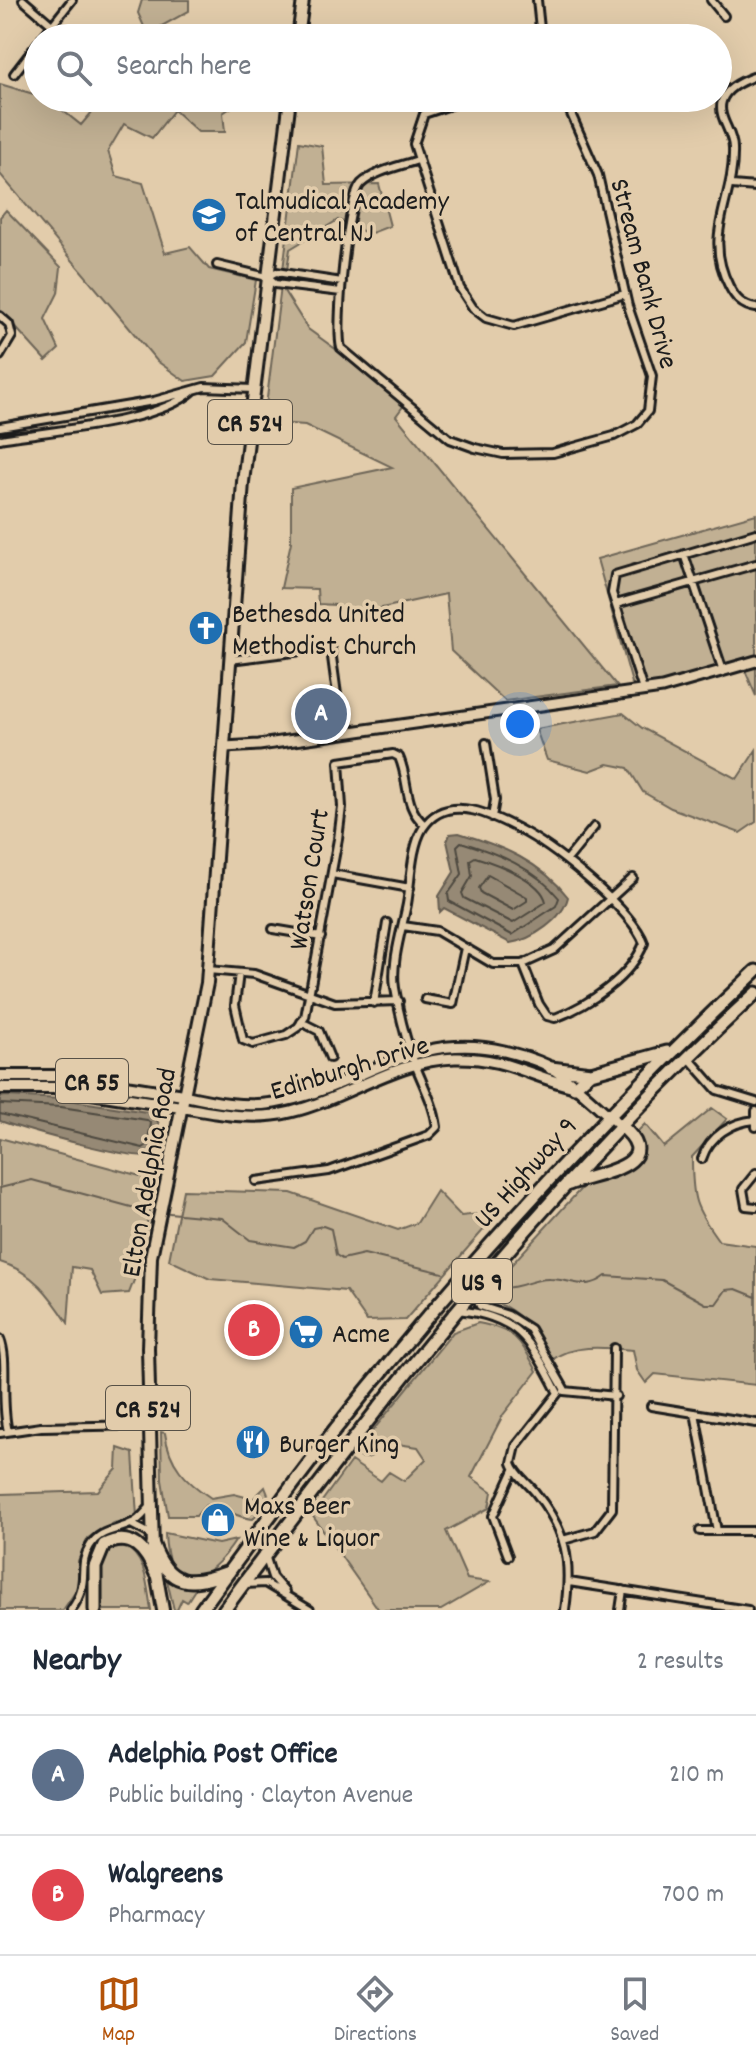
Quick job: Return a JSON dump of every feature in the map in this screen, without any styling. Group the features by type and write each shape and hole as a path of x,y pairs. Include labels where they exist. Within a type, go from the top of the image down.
{"highway":[{"name":"US Highway 9","path":"201,1610 366,1390 499,1234 607,1115 756,971"},
{"name":"US Highway 9","path":"224,1610 473,1290 620,1125 756,993"},
{"path":"551,1068 591,1073 671,1051"},
{"path":"574,1087 591,1073"},
{"path":"565,1186 635,1159 638,1149 636,1139 620,1125"},
{"path":"95,1610 95,1567 104,1545 123,1539 133,1541 149,1558 156,1574"},
{"path":"153,1540 166,1571 182,1581 200,1582 230,1572"}],"main road":[{"path":"300,24 303,0"},
{"name":"CR 524","path":"208,970 253,389 288,112"},
{"path":"225,747 643,690 756,661"},
{"name":"Elton Adelphia Road","path":"163,1610 153,1540 148,1425 151,1257 208,970"},
{"name":"Edinburgh Drive","path":"183,1095 236,1105 273,1103 304,1097 411,1052 451,1047 497,1050 551,1068 620,1125"},
{"name":"Edinburgh Drive","path":"181,1107 244,1116 291,1112 415,1064 452,1058 497,1061 574,1087"},
{"name":"CR 55","path":"0,1076 61,1076 183,1095"},
{"name":"CR 55","path":"0,1088 59,1088 181,1107"}],"street":[{"path":"23,0 51,24"},
{"path":"53,24 72,0"},
{"path":"537,0 540,24"},
{"path":"711,0 724,16"},
{"path":"14,74 24,61"},
{"path":"732,89 756,76"},
{"path":"430,112 424,114 414,135 418,160 465,300 486,318 514,326 625,294"},
{"name":"Stream Bank Drive","path":"418,160 370,178 358,189 342,282 337,336 349,357 450,439 475,448 530,455 553,453 614,436 637,424 648,411 653,395 652,376 625,294 598,175 570,112"},
{"path":"722,112 733,145 732,185 718,227 719,263 734,295 746,306 756,308"},
{"path":"732,185 756,187"},
{"path":"217,265 267,277 275,284 341,292"},
{"path":"267,277 276,272 342,282"},
{"path":"0,316 9,324 12,336 0,356"},
{"path":"0,427 154,401 218,385 253,389"},
{"path":"0,439 144,415 176,404 194,390"},
{"path":"643,690 611,587 618,573 756,533"},
{"path":"684,554 723,671"},
{"path":"616,604 756,564"},
{"path":"230,660 325,648 331,650 342,732"},
{"path":"486,743 495,800 492,817"},
{"name":"Watson Court","path":"301,1022 321,937 342,807 339,762 393,754 399,757 409,806 425,825"},
{"path":"256,1181 329,1171 429,1135 437,1127 435,1111 411,1052 394,973 419,839 425,825 435,814 448,809 474,810 545,844 567,860 609,901 640,933 644,943 631,965 607,989 565,1014 547,1016 523,964"},
{"path":"567,860 594,827"},
{"path":"332,874 410,888"},
{"path":"403,926 437,931 493,964 523,964 554,950 633,878"},
{"path":"374,1003 387,923"},
{"path":"273,929 321,937"},
{"path":"425,999 453,1004 465,948"},
{"path":"208,970 239,973 335,1003 399,1001"},
{"path":"239,973 235,1005 243,1040 247,1044 286,1035 301,1022 319,1031 330,1058"},
{"path":"688,1057 717,1090 756,1102"},
{"path":"756,1111 756,1127"},
{"path":"702,1159 710,1143 729,1127 755,1120"},
{"path":"756,1173 743,1189 746,1206 756,1207"},
{"path":"473,1290 479,1305 523,1324 561,1392"},
{"path":"456,1310 511,1324 540,1351"},
{"path":"0,1339 4,1353 4,1432 41,1427 148,1425"},
{"path":"563,1540 595,1531 609,1516 616,1396 614,1348"},
{"path":"561,1392 616,1396"},
{"path":"508,1556 493,1516 514,1470 512,1456 516,1446 561,1392"},
{"path":"651,1406 756,1423"},
{"path":"695,1413 717,1531"},
{"path":"514,1470 545,1505 563,1540 570,1562 565,1610"},
{"path":"71,1610 84,1590 84,1560 90,1545 105,1532 131,1524 151,1506"},
{"path":"131,1524 153,1540"},
{"path":"700,1531 756,1531"},
{"path":"265,1555 272,1577 285,1592"},
{"path":"569,1582 748,1610"},
{"path":"243,1584 265,1583 285,1592 310,1610"},
{"path":"620,1610 623,1590"},
{"path":"675,1608 677,1599"}],"shaded area":[{"path":"142,0 189,0 189,11 165,24 143,24 138,13"},
{"path":"0,84 24,91 24,112 65,112 81,125 92,112 172,112 152,138 124,124 108,151 116,176 143,183 165,253 190,247 209,269 256,280 246,342 215,376 185,381 157,361 0,174"},
{"path":"176,112 224,112 225,132 198,132"},
{"path":"299,142 322,146 326,185 379,184 390,226 369,234 338,220 290,249 284,291 308,329 407,401 396,416 617,686 505,701 451,651 446,594 336,618 335,605 318,604 317,589 281,588 291,542 291,488 392,467 305,425 264,422"},
{"path":"6,210 61,267 58,293 45,319 59,349 46,361 0,310 0,217"},
{"path":"756,514 756,696 741,661 634,690 597,559"},
{"path":"623,713 642,728 737,779 756,750 756,822 740,833 671,808 643,792 628,768 608,764 590,771 547,760 536,729"},
{"path":"712,1108 727,1119 692,1157 694,1193 699,1211 719,1241 756,1246 756,1385 655,1374 646,1383 637,1370 633,1350 581,1349 552,1360 524,1320 504,1306 481,1298 587,1182 636,1163 642,1144 636,1133 645,1124 664,1147"},
{"path":"0,1138 155,1180 138,1270 129,1293 102,1295 90,1270 72,1267 68,1323 40,1286 12,1266 0,1262"},
{"path":"183,1190 291,1193 398,1230 417,1223 437,1191 461,1216 499,1212 405,1320 367,1321 346,1291 210,1279 169,1260"},
{"path":"478,1323 515,1337 537,1371 503,1415 471,1477 492,1492 489,1508 446,1531 467,1579 489,1582 441,1610 379,1610 312,1515 351,1461 381,1481 389,1472 404,1481 426,1459 418,1447 397,1444 367,1458 352,1456 453,1332"},
{"path":"161,1432 165,1433 170,1454 180,1471 211,1498 234,1494 253,1499 265,1487 269,1497 253,1519 206,1505 196,1516 168,1516 162,1480"},
{"path":"118,1448 133,1453 137,1517 114,1523 88,1538 78,1561 78,1588 63,1610 0,1610 1,1494 98,1491 117,1469"},
{"path":"165,1533 218,1544 236,1540 213,1567 191,1578 181,1576 173,1569 167,1554"},
{"path":"123,1545 131,1550 141,1565 151,1610 100,1610 99,1560 110,1550"},
{"path":"166,1576 174,1583 196,1588 187,1602 182,1599 177,1610 174,1610"}],"water":[{"path":"459,833 520,857 546,874 568,897 560,913 537,933 510,943 444,908 440,912 439,896 454,872 447,841 450,834"},
{"path":"0,1097 62,1099 153,1113 159,1124 153,1155 103,1149 0,1121"}],"waterway":[{"path":"0,1188 32,1180 146,1211"},
{"path":"169,1213 222,1218 250,1240 294,1247 305,1241 313,1228 323,1226 331,1229 336,1255 342,1259 364,1254 443,1273"},
{"path":"500,1288 544,1279 585,1284 606,1276 662,1280 706,1304 716,1304 726,1290 736,1289 756,1297"}],"place":[{"name":"Talmudical Academy of Central NJ","path":"209,215"},
{"name":"Bethesda United Methodist Church","path":"206,628"},
{"name":"Adelphia Post Office","path":"321,714"},
{"name":"Walgreens","path":"254,1330"},
{"name":"Acme","path":"306,1332"},
{"name":"Burger King","path":"253,1442"},
{"name":"Maxs Beer Wine & Liquor","path":"218,1520"}]}
